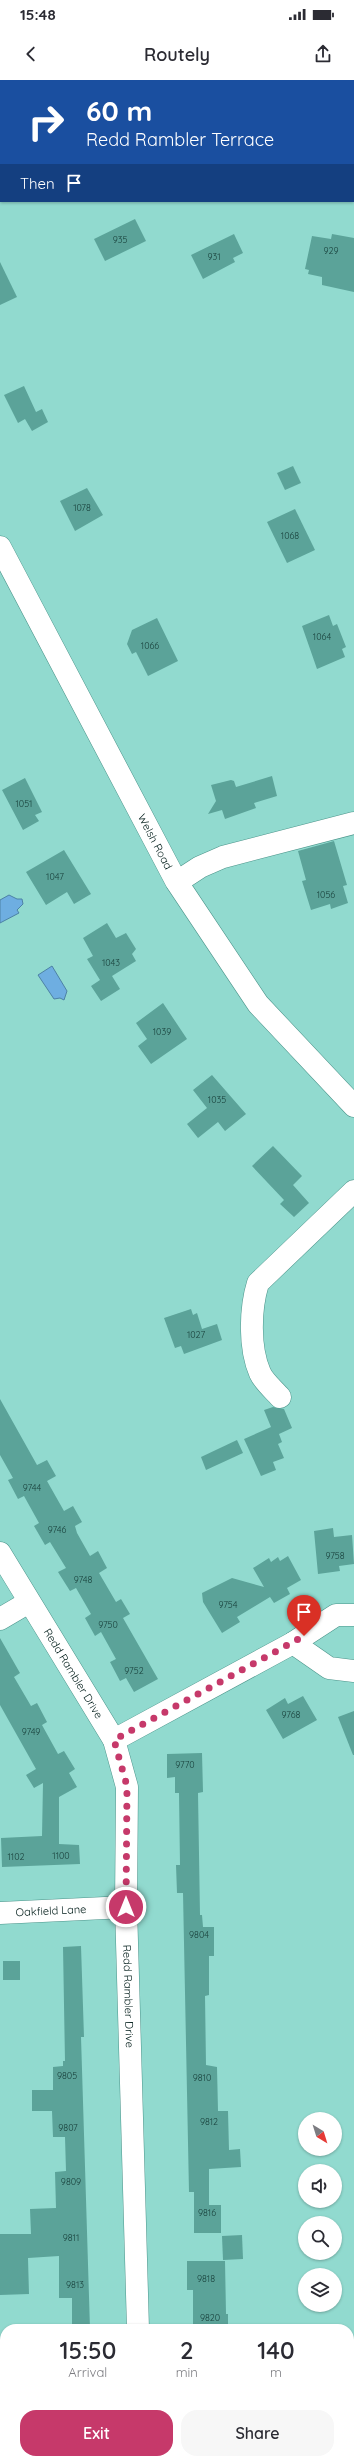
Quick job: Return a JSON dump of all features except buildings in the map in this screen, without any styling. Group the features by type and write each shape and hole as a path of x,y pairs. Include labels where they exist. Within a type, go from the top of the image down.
{"street":[{"name":"Welsh Road","path":"0,547 177,882 258,1004 354,1106"},
{"path":"177,882 200,866 223,857 354,823"},
{"path":"280,1397 260,1374 255,1356 253,1311 254,1297 258,1283 354,1191"},
{"name":"Redd Rambler Drive","path":"1,1557 114,1740 127,1786 126,1907 138,2324"},
{"path":"0,1619 29,1602"},
{"path":"114,1740 293,1643 336,1615 354,1615"},
{"path":"293,1643 329,1668 354,1671"},
{"name":"Oakfield Lane","path":"0,1913 126,1907"}],"water":[{"path":"9,895 17,899 22,899 23,904 17,910 19,913 0,923 0,900"},
{"path":"52,966 67,991 64,1000 60,998 54,999 38,975"}],"route":[{"path":"126,1907 127,1786 114,1740 304,1636"}]}
